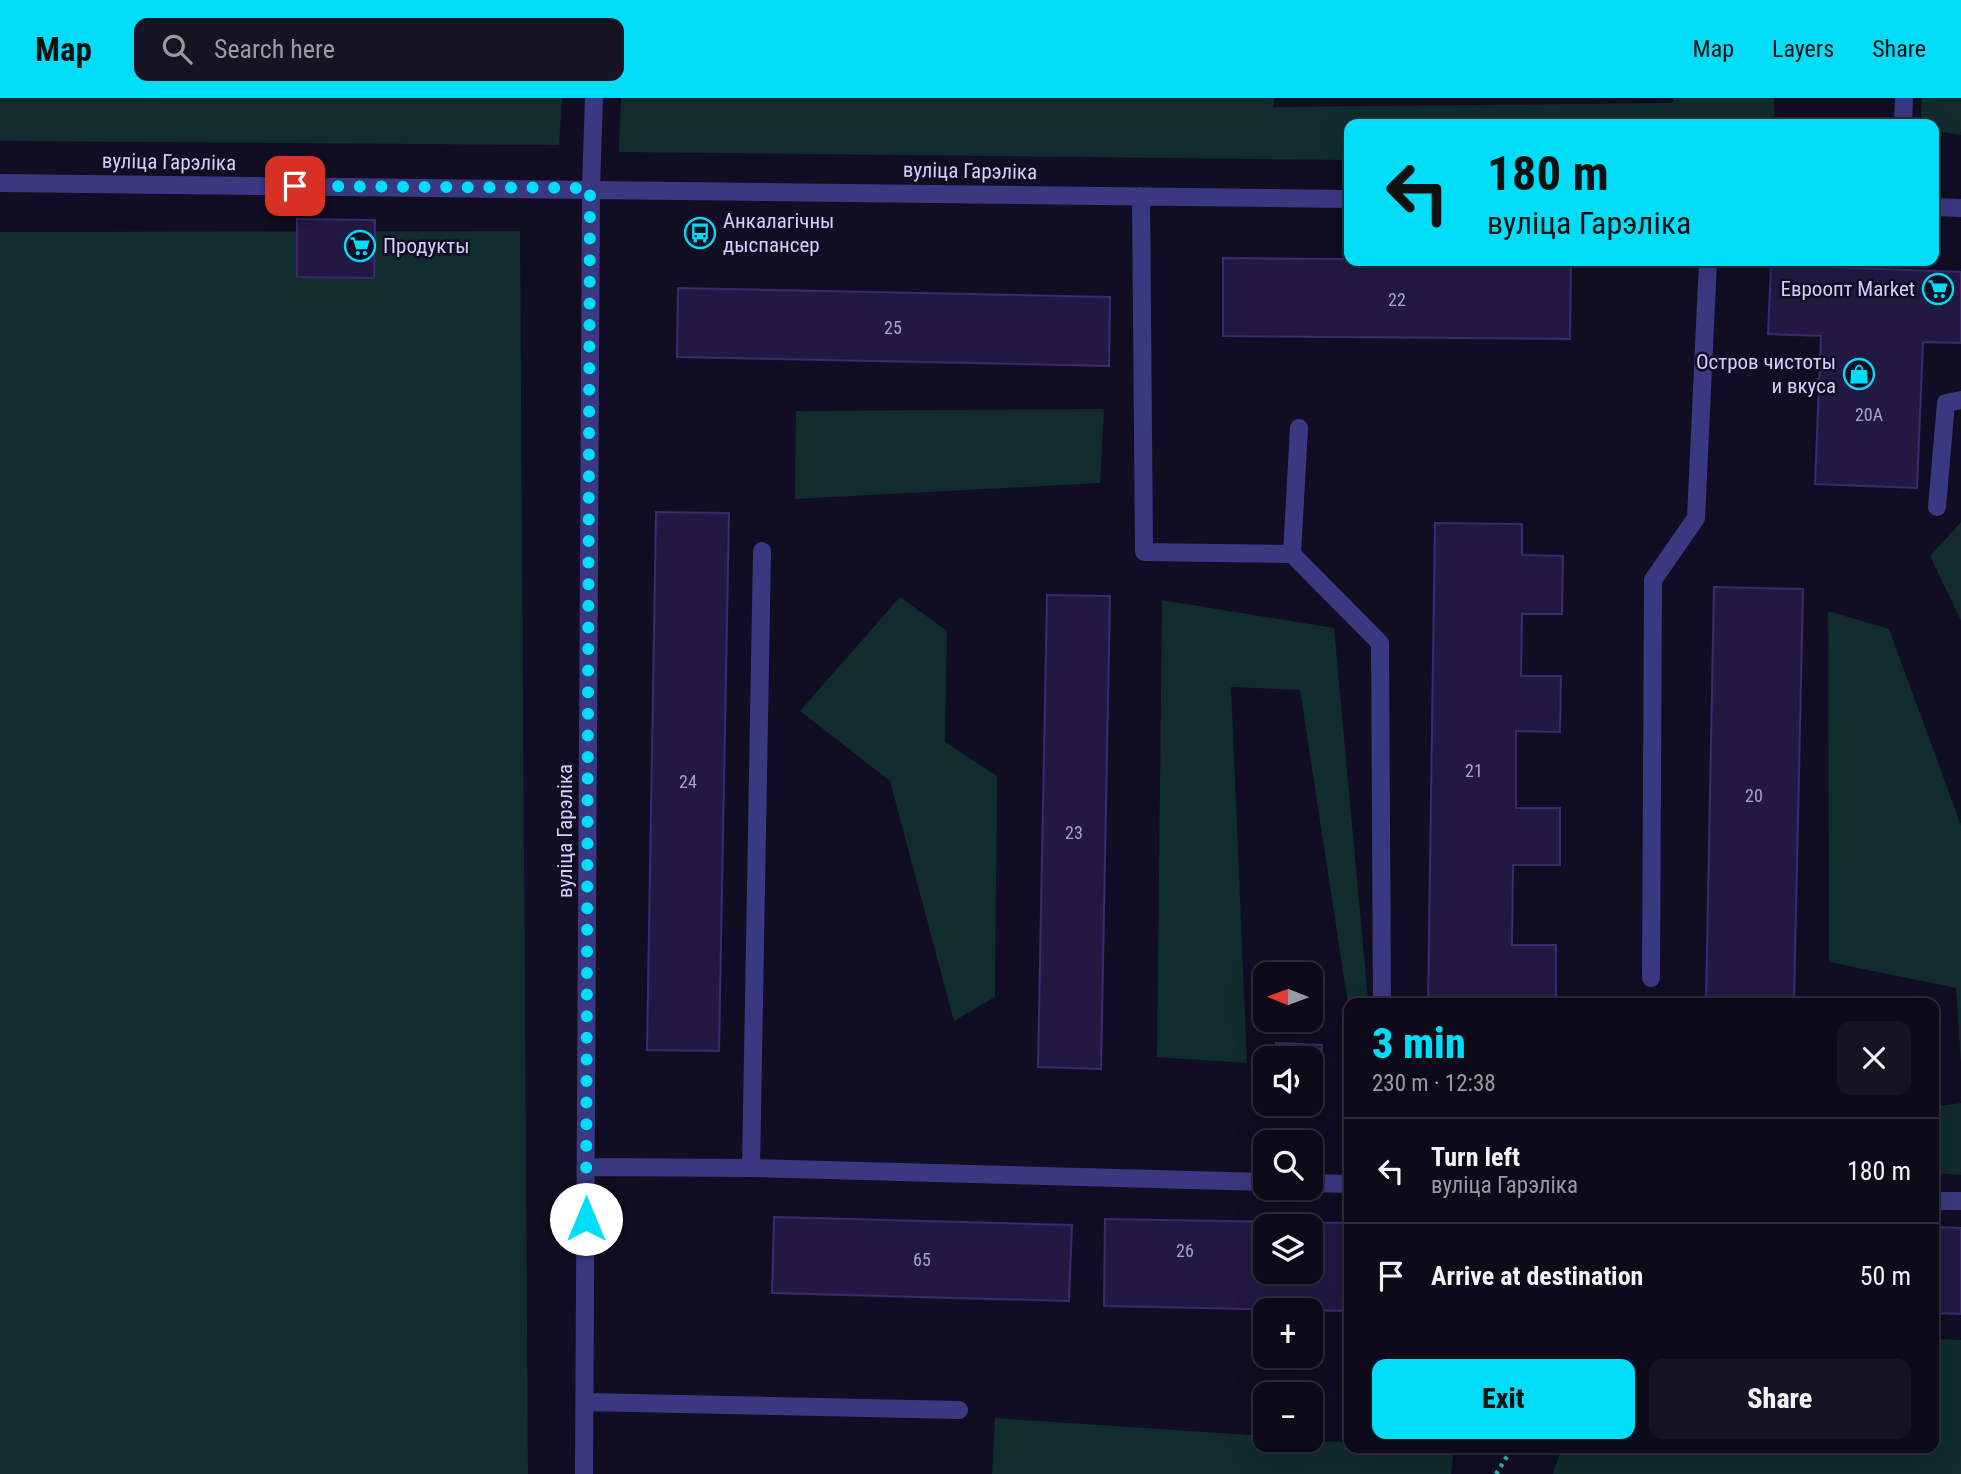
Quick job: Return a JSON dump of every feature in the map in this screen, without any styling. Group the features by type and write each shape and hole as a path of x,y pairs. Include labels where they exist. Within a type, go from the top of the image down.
{"street":[{"name":"вуліца Гарэліка","path":"584,1474 590,188 594,98"},
{"path":"1903,119 1904,98"},
{"name":"вуліца Гарэліка","path":"0,183 1344,199"},
{"path":"1141,196 1144,552 1292,554 1380,643 1382,998"},
{"path":"1939,208 1961,208"},
{"path":"1651,978 1653,580 1696,518 1708,266"},
{"path":"1937,506 1946,403 1961,400"},
{"path":"1292,554 1299,428"},
{"path":"751,1168 762,551"},
{"path":"586,1167 751,1168 1253,1182"},
{"path":"1323,1183 1344,1184"},
{"path":"1939,1201 1961,1201"},
{"path":"585,1402 959,1410"}],"path":[{"path":"1496,1474 1509,1453"}],"green space":[{"path":"0,98 562,98 559,145 0,141"},
{"path":"621,98 1275,98 1273,107 1672,103 1674,98 1774,98 1775,119 1344,119 1344,160 619,152"},
{"path":"1922,98 1961,98 1961,135 1939,132 1939,119 1920,119"},
{"path":"520,231 528,1474 0,1474 0,232"},
{"path":"1104,409 1100,483 795,499 796,411"},
{"path":"1961,522 1961,621 1930,556"},
{"path":"900,597 947,631 945,742 997,776 995,997 954,1021 890,781 800,711"},
{"path":"1162,600 1334,628 1368,998 1347,998 1300,690 1231,687 1247,1063 1157,1057"},
{"path":"1828,611 1889,629 1961,825 1961,1064 1956,988 1829,962"},
{"path":"1961,1103 1961,1175 1939,1173 1939,1106"},
{"path":"1939,1339 1961,1340 1961,1474 1553,1474 1560,1453 1939,1453"},
{"path":"995,1418 1253,1435 1253,1452 1323,1452 1323,1441 1344,1442 1344,1453 1454,1453 1451,1474 992,1474"}],"building":[{"path":"297,219 375,220 374,278 297,277"},
{"path":"1223,258 1344,259 1344,266 1571,266 1570,339 1223,336"},
{"path":"1771,266 1961,272 1961,343 1923,342 1917,488 1815,484 1821,336 1768,334"},
{"path":"678,288 1110,297 1109,366 677,357"},
{"path":"656,512 729,513 719,1051 647,1050"},
{"path":"1435,523 1522,524 1522,555 1563,556 1562,614 1522,614 1521,676 1561,676 1560,732 1516,731 1516,808 1560,808 1560,865 1513,865 1512,945 1556,945 1556,998 1428,998"},
{"path":"1714,587 1803,589 1794,998 1706,998"},
{"path":"1047,595 1110,596 1101,1069 1038,1067"},
{"path":"1276,1043 1322,1045 1322,1046 1276,1046"},
{"path":"774,1217 1072,1225 1069,1301 772,1293"},
{"path":"1105,1219 1253,1221 1253,1284 1323,1284 1323,1223 1344,1223 1344,1311 1323,1310 1323,1298 1253,1298 1253,1309 1104,1306"},
{"path":"1939,1227 1961,1228 1961,1314 1939,1313"}],"place":[{"name":"Анкалагічны дыспансер","path":"700,233"},
{"name":"Продукты","path":"360,246"},
{"name":"Евроопт Market","path":"1938,289"},
{"name":"Остров чистоты и вкуса","path":"1859,374"}],"route":[{"path":"295,186 590,188 586,1219"}]}
